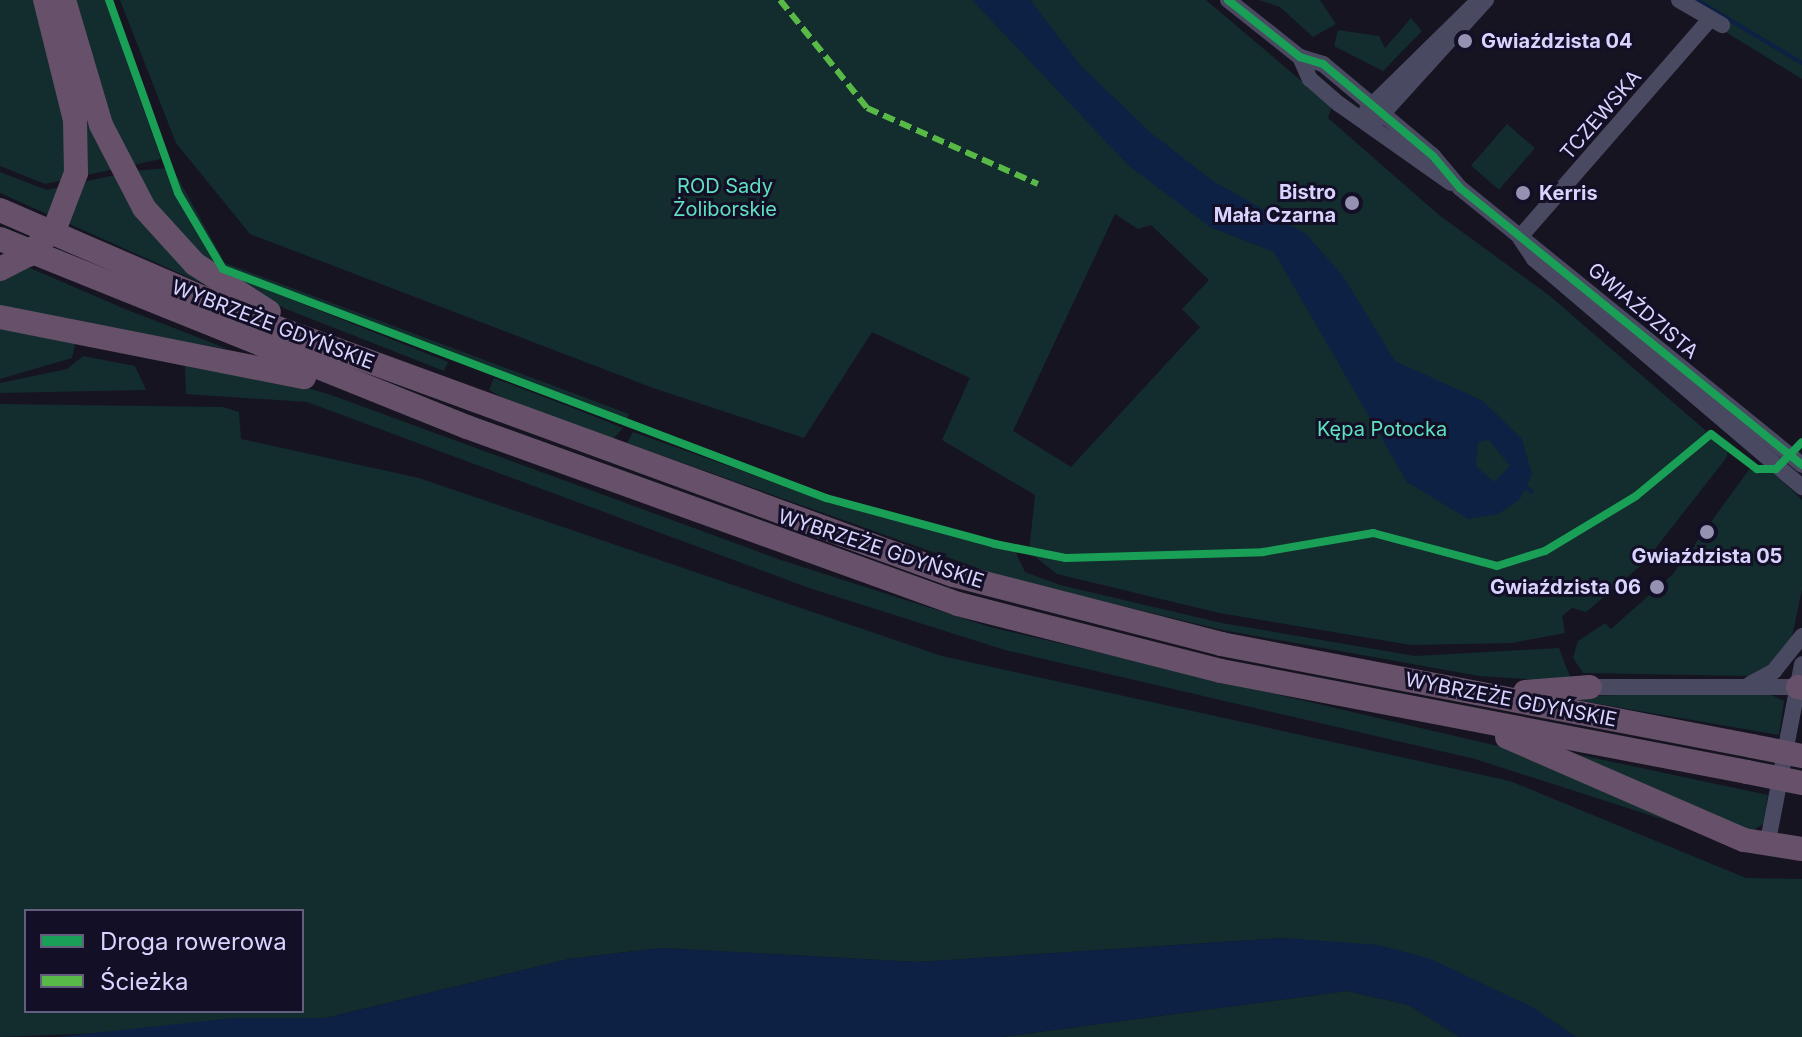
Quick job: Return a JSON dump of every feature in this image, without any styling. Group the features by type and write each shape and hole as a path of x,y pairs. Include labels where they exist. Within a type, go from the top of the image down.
{"highway":[{"path":"0,269 28,255 55,228 76,173 75,120 45,0"},
{"path":"64,0 94,106 127,180 195,264 330,347"},
{"name":"WYBRZEŻE GDYŃSKIE","path":"0,210 330,347 953,575 1207,641 1802,756"},
{"name":"WYBRZEŻE GDYŃSKIE","path":"1,239 467,427 796,551 973,609 1166,658 1802,783"},
{"path":"0,317 234,358 467,427"},
{"path":"1471,693 1590,687"},
{"path":"1464,719 1767,846 1802,849"}],"street":[{"name":"GWIAŹDZISTA","path":"1228,0 1300,57 1323,64 1371,103 1460,188 1520,237 1544,248 1802,465"},
{"path":"1365,123 1371,103 1479,0"},
{"path":"1365,123 1384,115 1486,0"},
{"name":"TCZEWSKA","path":"1520,237 1716,22 1679,0"},
{"name":"GWIAŹDZISTA","path":"1300,57 1310,79 1365,123 1460,188"},
{"name":"GWIAŹDZISTA","path":"1520,237 1534,259 1746,435 1802,487"},
{"path":"1743,414 1746,435"},
{"path":"1749,685 1774,671 1802,636"},
{"path":"1590,687 1749,685 1801,679 1767,846"}],"green space":[{"path":"0,0 105,0 161,159 45,184 0,166"},
{"path":"120,0 1206,0 1332,107 1328,118 1439,215 1550,296 1727,449 1727,457 1644,563 1586,612 1572,608 1562,616 1565,633 1512,643 1411,645 1219,613 1057,574 1029,552 1035,495 942,440 970,378 872,332 804,438 653,388 250,234 176,143","holes":["1115,214 1138,229 1151,225 1209,280 1182,309 1200,327 1071,467 1013,431"]},
{"path":"1259,0 1320,0 1336,24 1313,37 1280,7"},
{"path":"1689,0 1802,0 1802,79 1721,29"},
{"path":"1411,18 1422,31 1383,71 1334,46 1338,30 1379,36 1385,48"},
{"path":"1507,124 1535,148 1499,190 1471,166"},
{"path":"168,168 175,195 221,271 448,362 444,371 286,309 219,273 169,228 132,171"},
{"path":"173,169 225,263 629,414 626,421 225,268 180,195"},
{"path":"0,172 47,190 115,175 217,290 0,193"},
{"path":"0,255 125,309 228,349 0,311"},
{"path":"0,324 76,341 72,358 0,379"},
{"path":"83,356 135,366 146,390 0,393 0,383 67,369"},
{"path":"185,365 257,372 334,396 781,560 990,627 1502,747 1693,829 1475,759 1005,650 809,588 307,402 186,394"},
{"path":"494,378 623,428 612,440 513,403 489,390"},
{"path":"0,404 223,407 239,412 241,439 419,478 942,656 1510,781 1746,878 1802,879 1802,1037 1576,1037 1483,987 1284,938 918,962 660,948 569,959 326,1018 233,1018 155,1031 0,1037"},
{"path":"633,432 824,500 1014,549 1025,572 1060,585 1222,623 1415,656 1559,648 1572,682 1479,676 1222,630 1000,576 627,443"},
{"path":"1751,467 1773,472 1802,500 1802,589 1792,637 1778,660 1751,676 1583,673 1573,658 1578,641 1605,623 1611,629 1673,574"},
{"path":"1761,690 1784,701 1779,735 1558,697"},
{"path":"1566,752 1768,795 1763,824 1751,832"},
{"path":"1347,991 1409,1005 1460,1037 1001,1037"}],"water":[{"path":"972,0 1030,0 1082,67 1151,133 1213,181 1306,234 1343,276 1395,361 1483,401 1522,439 1532,475 1520,499 1498,514 1468,519 1407,482 1274,252 1210,227 1129,166","holes":["1489,440 1510,466 1494,482 1476,466 1478,442"]},
{"path":"1284,938 1379,945 1431,959 1534,1008 1576,1037 1460,1037 1409,1005 1347,991 1001,1037 57,1037 233,1018 326,1018 569,959 661,948 918,962"}],"waterway":[{"path":"1697,0 1802,63"},
{"path":"1527,488 1532,492"}],"marked path":[{"path":"780,0 867,108 1038,184"}],"cycle path":[{"path":"109,0 178,193 223,269 826,498 995,544 1066,558 1263,552 1373,533 1497,566 1545,551 1636,496 1711,434 1757,469 1776,469 1802,442"},
{"path":"1228,0 1300,57 1323,64 1433,156 1460,188 1802,465"}],"place":[{"name":"Gwiaździsta 04","path":"1465,41"},
{"name":"Kerris","path":"1523,193"},
{"name":"Bistro Mała Czarna","path":"1352,203"},
{"name":"Gwiaździsta 05","path":"1707,532"},
{"name":"Gwiaździsta 06","path":"1657,587"}],"park label":[{"name":"ROD Sady Żoliborskie","path":"725,198"},
{"name":"Kępa Potocka","path":"1382,429"}]}
